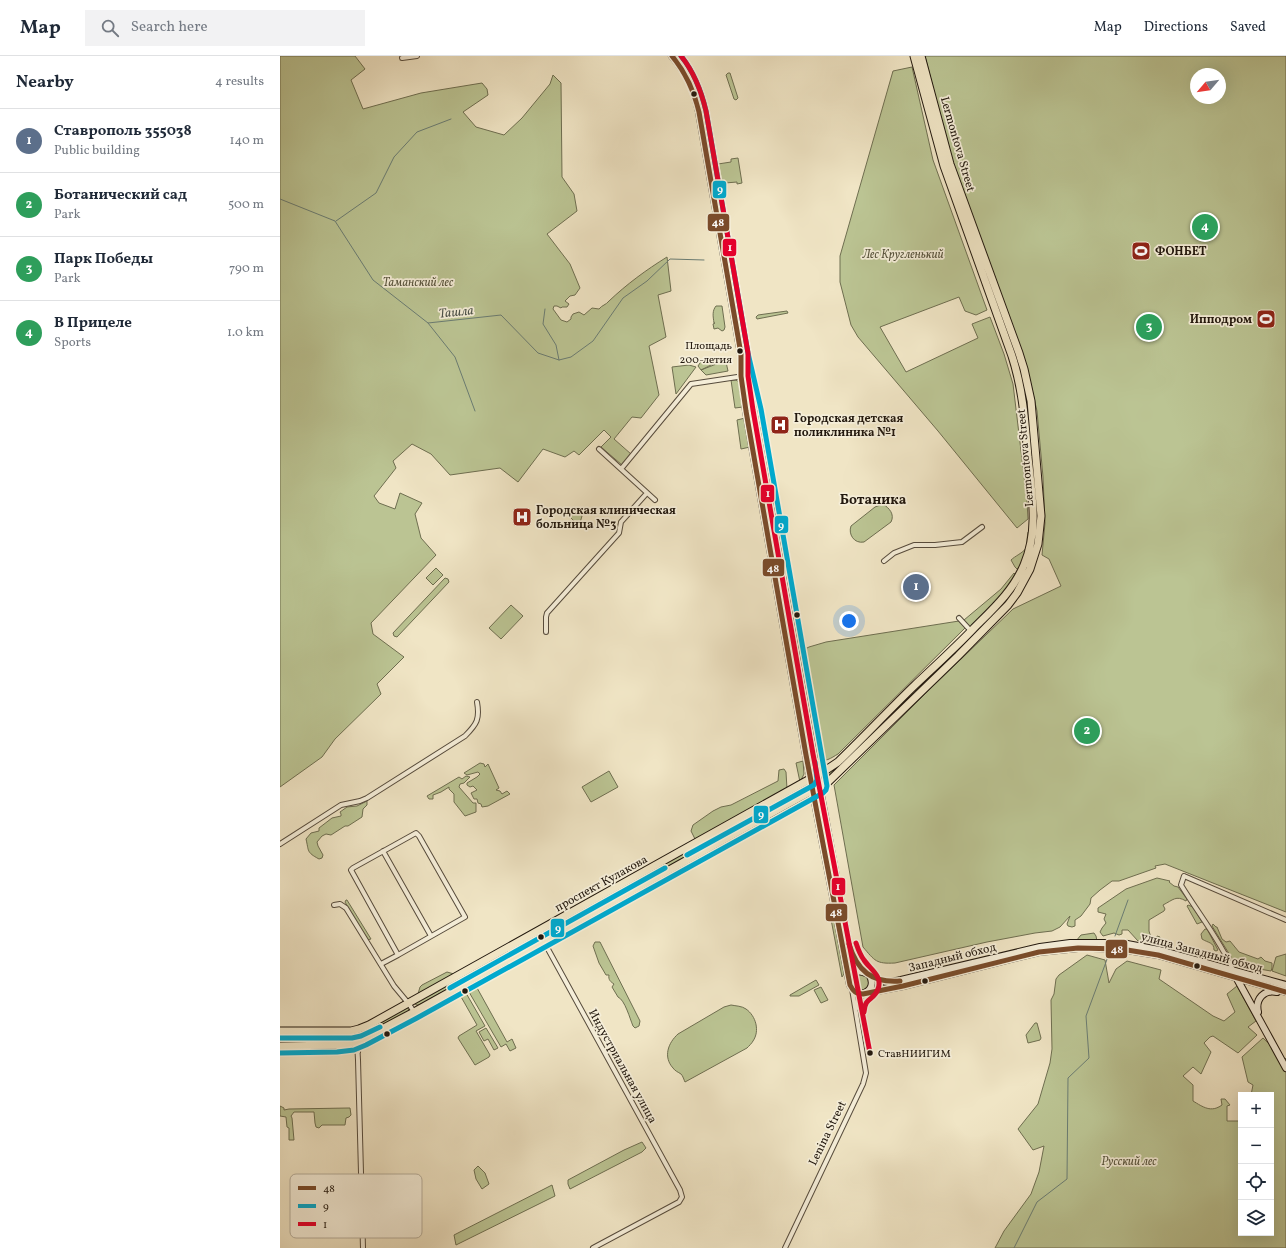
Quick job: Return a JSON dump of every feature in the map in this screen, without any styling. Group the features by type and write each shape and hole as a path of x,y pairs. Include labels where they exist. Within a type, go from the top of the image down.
{"main road":[{"path":"672,56 686,75 694,90 696,99 744,376 781,566 814,777 816,789 850,981 854,992 864,993 869,990 872,983 870,976 864,972 852,955 816,789"},
{"name":"Lermontova Street","path":"814,777 838,762 998,604 1011,589 1024,566 1031,543 1033,529 1033,500 1024,402 1017,371 947,165 914,56"},
{"name":"Lermontova Street","path":"816,789 828,782 963,651 1003,610 1017,593 1030,569 1035,558 1040,530 1040,500 1033,417 1024,369 947,165 921,56"},
{"path":"912,688 918,695"},
{"name":"проспект Кулакова","path":"280,1031 355,1030 369,1026 814,777"},
{"name":"проспект Кулакова","path":"280,1046 359,1045 414,1012 816,789"},
{"name":"улица Западный обход","path":"1040,947 1070,943 1122,943 1159,950 1286,985"},
{"name":"Западный обход","path":"870,976 884,981 901,980 1040,947"},
{"name":"улица Западный обход","path":"864,993 903,986 1039,952 1078,948 1121,949 1145,953 1198,966 1286,993"},
{"path":"1233,970 1286,1068"},
{"path":"850,981 853,974 860,971 864,972"},
{"path":"1263,1025 1257,1007 1259,998 1266,992 1273,991 1286,993"},
{"path":"355,1030 359,1045"}],"street":[{"path":"396,56 417,56"},
{"path":"621,469 692,384 744,376"},
{"path":"598,449 654,500"},
{"path":"546,632 547,613 619,533 621,522 647,493"},
{"path":"884,560 894,553 914,545 935,546 962,542 982,528"},
{"path":"959,618 972,631"},
{"path":"280,844 342,805 367,798 465,736 478,720 479,715 477,702"},
{"path":"381,964 398,955 465,917 416,833 351,870 398,955"},
{"path":"383,851 431,936"},
{"path":"1233,970 1200,913 1181,884 1184,876 1286,920"},
{"path":"334,905 340,904 346,908 394,986 414,1012"},
{"name":"Индустриальная улица","path":"543,940 680,1190 682,1197 679,1202 593,1248"},
{"name":"Lenina Street","path":"785,1248 863,1084 865,1068 852,989"},
{"name":"Lenina Street","path":"858,1022 857,1004 858,1000 864,993"},
{"path":"337,1045 351,1048 359,1045 360,1174"},
{"path":"351,1048 355,1052 358,1060"},
{"path":"362,1238 362,1248"}],"green space":[{"name":"Таманский лес","path":"280,56 355,56 365,69 351,80 363,109 421,93 482,83 487,89 488,95 463,112 476,127 504,135 522,118 550,84 553,75 561,83 562,177 574,194 577,211 547,234 570,264 580,288 575,295 570,296 565,301 569,304 567,307 561,308 554,306 553,309 561,320 567,322 571,319 573,314 579,312 584,315 592,308 599,309 637,278 667,257 671,291 658,295 666,337 649,346 659,395 641,418 632,417 614,439 631,454 622,465 601,447 611,437 604,430 579,455 574,451 565,457 543,449 518,482 500,468 450,475 431,454 412,444 393,461 396,468 374,496 379,503 395,509 400,493 422,503 415,514 421,538 436,555 371,623 373,634 404,657 377,684 381,694 335,739 322,757 280,787"},
{"path":"925,56 1286,56 1286,912 1165,864 1155,866 1156,868 1119,881 1112,881 1091,898 1090,904 1081,916 1075,920 1075,926 1072,927 1068,926 1067,924 1070,916 1060,927 1052,931 987,942 895,963 876,961 863,947 834,785 1013,609 1061,586 1049,559 1042,555 1045,523 1043,477 1037,411 1028,372 952,162"},
{"name":"Лес Кругленький","path":"912,67 933,160 987,310 976,315 965,311 959,297 880,327 906,372 978,338 972,324 990,317 1004,354 1013,384 1028,519 1017,528 938,431 858,337 851,325 840,282 840,256 893,71"},
{"path":"730,73 738,98 736,100 734,99 726,75"},
{"path":"738,158 742,183 725,183 725,186 722,187 718,164 731,162 731,159"},
{"path":"948,167 1022,370 1028,402 1038,500 1038,530 1032,557 1015,592 997,613 916,691 915,689 1020,579 1036,500 1026,402"},
{"path":"737,279 744,320 742,321 735,281"},
{"path":"716,306 722,306 725,327 722,331 718,328 714,329 713,324 715,323 713,314"},
{"path":"787,311 788,313 757,319 756,317 758,315"},
{"path":"714,358 715,360 719,361 701,370 698,366 702,360"},
{"path":"724,361 726,362 728,371 706,375 701,370"},
{"path":"689,365 696,367 676,394 672,367"},
{"path":"731,380 736,380 739,382 743,407 735,408"},
{"path":"747,395 749,395 777,563 775,563"},
{"path":"745,418 750,447 741,449 737,420"},
{"path":"883,504 892,514 891,522 864,542 855,540 850,532 851,526 875,507"},
{"path":"576,511 582,516 579,526 567,514"},
{"path":"1030,531 1028,542 1020,567 1017,569 1011,560 1026,548 1028,532"},
{"path":"436,568 443,575 433,585 426,578"},
{"path":"779,572 812,763 810,763 777,573"},
{"path":"1014,573 1016,575 1011,585 970,627 964,620 1001,589"},
{"path":"445,578 448,579 449,582 397,637 394,636 393,633"},
{"path":"511,605 523,616 501,639 489,628"},
{"path":"959,621 965,628 838,754 825,760 817,759 799,652 809,647 826,642"},
{"path":"912,692 914,694 825,780 824,778"},
{"path":"803,761 804,774 800,782 796,763"},
{"path":"480,763 484,764 485,767 488,764 499,788 496,790 500,791 502,794 507,791 510,794 488,806 482,807 481,804 478,803 477,799 474,799 471,793 477,790 473,786 470,787 467,785 467,783 480,774 478,772 467,775 464,773"},
{"path":"784,769 786,772 787,789 696,841 691,831 693,825 713,811 721,807 731,805 778,781 779,770"},
{"path":"609,771 618,787 591,802 582,787"},
{"path":"466,776 470,777 464,783 460,784 459,787 473,803 476,803 476,812 465,816 454,802 454,794 449,787 433,795 433,799 429,799 427,796 459,777 462,779"},
{"path":"801,788 804,790 803,792 419,1005 416,1005 416,1001"},
{"path":"817,798 819,798 847,946 858,968 850,973"},
{"path":"367,801 367,805 363,809 362,817 331,835 326,834 322,836 317,842 323,855 322,858 319,859 310,853 306,839 311,833 319,831 319,828 332,818 341,816 340,812 347,807 357,806"},
{"path":"1157,878 1170,881 1169,882 1174,886 1178,887 1187,899 1186,901 1180,898 1172,900 1163,905 1165,909 1164,911 1149,920 1149,931 1152,941 1154,942 1157,936 1160,937 1159,940 1156,943 1138,941 1128,930 1122,930 1122,934 1119,935 1114,933 1103,936 1100,932 1106,923 1104,919 1106,914 1098,912 1098,908 1126,889"},
{"path":"346,900 371,939 367,940 345,902"},
{"path":"1187,906 1193,907 1202,922 1197,924"},
{"path":"830,914 834,920 844,974 842,977"},
{"path":"1213,924 1217,927 1222,939 1226,942 1230,941 1239,952 1258,959 1261,957 1265,961 1272,963 1271,971 1236,965 1212,926"},
{"path":"1205,929 1207,929 1218,950 1214,950 1212,944 1202,939 1201,934"},
{"path":"1094,933 1097,941 1076,941 1081,935"},
{"path":"595,942 600,942 640,1021 639,1026 635,1028 623,1002 612,987 614,984 610,981 609,975 606,975 599,963 593,946"},
{"path":"1286,954 1286,976 1272,971 1276,957"},
{"name":"Русский лес","path":"1087,955 1105,960 1109,983 1116,969 1127,961 1161,970 1159,979 1213,1016 1224,1021 1235,1012 1227,994 1237,986 1256,1021 1248,1027 1257,1035 1238,1053 1213,1036 1210,1037 1204,1043 1211,1052 1201,1074 1193,1067 1183,1076 1193,1085 1193,1101 1204,1107 1214,1109 1222,1105 1221,1099 1225,1099 1230,1105 1227,1106 1227,1121 1238,1121 1238,1236 1274,1236 1274,1092 1252,1092 1253,1085 1248,1082 1242,1057 1263,1038 1285,1059 1286,1058 1286,1248 995,1248 1004,1231 1031,1194 1039,1172 1044,1146 1033,1150 1018,1129 1038,1104 1050,1063 1052,1049 1051,1000 1054,994 1056,979 1059,975"},
{"path":"447,972 454,974 418,994 422,985"},
{"path":"858,974 864,974 869,979 867,988 864,990 858,990 853,985 853,979"},
{"path":"816,980 819,985 799,996 790,996 790,995"},
{"path":"476,986 507,1042 512,1039 516,1048 510,1051 506,1044 501,1047 469,992 471,991 470,989"},
{"path":"821,987 828,1000 821,1003 814,990"},
{"path":"463,993 464,995 466,993 485,1026 476,1031 490,1055 475,1065 458,1038 477,1025 460,995"},
{"path":"731,1005 744,1008 752,1016 756,1024 756,1033 753,1042 747,1048 685,1082 682,1075 670,1064 668,1059 669,1046 678,1034 724,1007"},
{"path":"406,1007 409,1011 362,1037 360,1036 360,1033"},
{"path":"1035,1023 1037,1023 1041,1038 1040,1040 1028,1043 1026,1035"},
{"path":"486,1028 498,1048 494,1050 488,1039 484,1041 479,1032"},
{"path":"349,1033 353,1036 350,1041 280,1043 280,1034"},
{"path":"280,1106 284,1108 284,1110 350,1108 351,1115 346,1118 345,1125 322,1125 319,1128 316,1127 314,1112 294,1112 291,1116 294,1140 289,1140 289,1128 287,1127 286,1117 280,1116"},
{"path":"642,1142 646,1148 642,1152 570,1189 568,1180"},
{"path":"478,1166 485,1173 489,1184 482,1189 476,1179 474,1170"},
{"path":"552,1185 555,1196 456,1245 454,1235"}],"waterway":[{"path":"336,221 376,193 394,157 417,132 451,119"},
{"name":"Ташла","path":"280,199 335,221 373,280 428,323 501,315 538,353 559,360 571,357 593,341 623,298 647,281 670,259 704,260"},
{"path":"545,309 543,324 556,345 559,360"},
{"path":"428,323 455,357 475,411"},
{"path":"1115,936 1128,900"},
{"path":"1014,1248 1037,1202 1067,1179 1068,1078 1089,1058 1086,1016 1109,954"}],"transit line":[{"name":"48","path":"672,56 689,82 699,112 741,354 741,376 746,411 806,755 852,989 857,993 863,994 903,986 1039,952 1078,948 1121,949 1158,955 1286,992"},
{"name":"9","path":"280,1053 337,1052 354,1050 366,1045 826,790 827,786 761,409 748,353 706,111 702,96 690,68 681,56"},
{"name":"1","path":"681,56 690,68 702,96 706,111 748,353 748,376 753,410 813,754 870,1053"},
{"name":"9","path":"687,855 814,785 817,780 815,762"},
{"name":"9","path":"450,988 665,868"},
{"name":"1","path":"856,943 861,956 879,980 878,989 866,1003 864,1012"},
{"name":"48","path":"849,944 856,961 867,973 881,980 900,981"},
{"name":"9","path":"280,1038 352,1038 361,1036 380,1027"}],"place":[{"name":"В Прицеле","path":"1205,227"},
{"name":"ФОНБЕТ","path":"1141,251"},
{"name":"Ипподром","path":"1266,319"},
{"name":"Парк Победы","path":"1149,327"},
{"name":"Площадь 200-летия","path":"740,351"},
{"name":"Городская детская поликлиника №1","path":"780,425"},
{"name":"Городская клиническая больница №3","path":"522,517"},
{"name":"Ставрополь 355038","path":"916,587"},
{"name":"Ботанический сад","path":"1087,731"},
{"name":"СтавНИИГИМ","path":"870,1053"}],"district":[{"name":"Ботаника","path":"873,499"}]}
